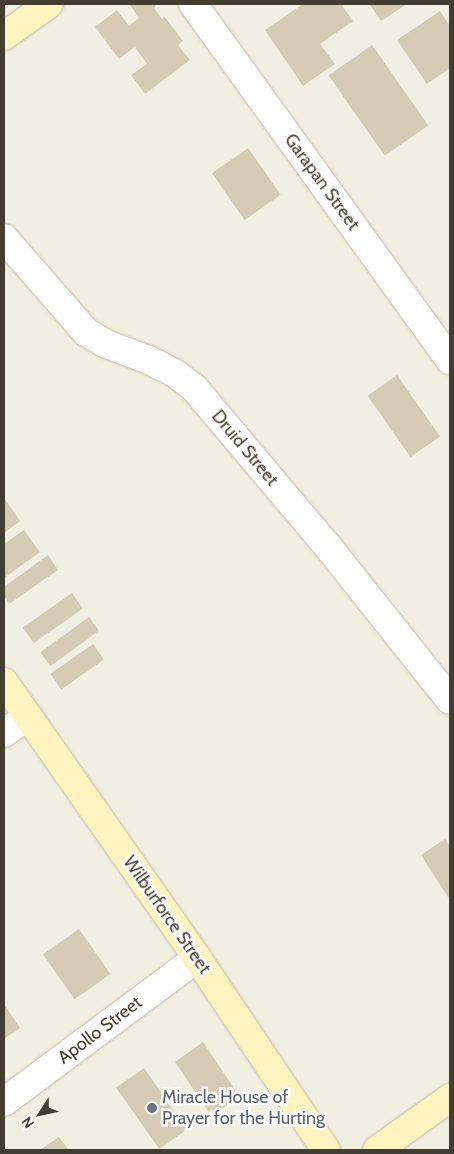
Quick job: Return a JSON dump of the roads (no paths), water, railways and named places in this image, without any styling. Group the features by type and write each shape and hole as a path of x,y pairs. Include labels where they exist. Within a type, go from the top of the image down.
{"street":[{"path":"4,36 49,4"},
{"name":"Garapan Street","path":"193,4 450,360"},
{"name":"Druid Street","path":"4,238 86,332 106,344 156,363 176,374 195,389 329,548 450,700"},
{"name":"Wilburforce Street","path":"4,682 197,958 326,1150"},
{"path":"4,733 28,716"},
{"name":"Apollo Street","path":"4,1102 197,958"},
{"path":"377,1150 450,1098"}],"place":[{"name":"Miracle House of Prayer for the Hurting","path":"152,1108"}]}
